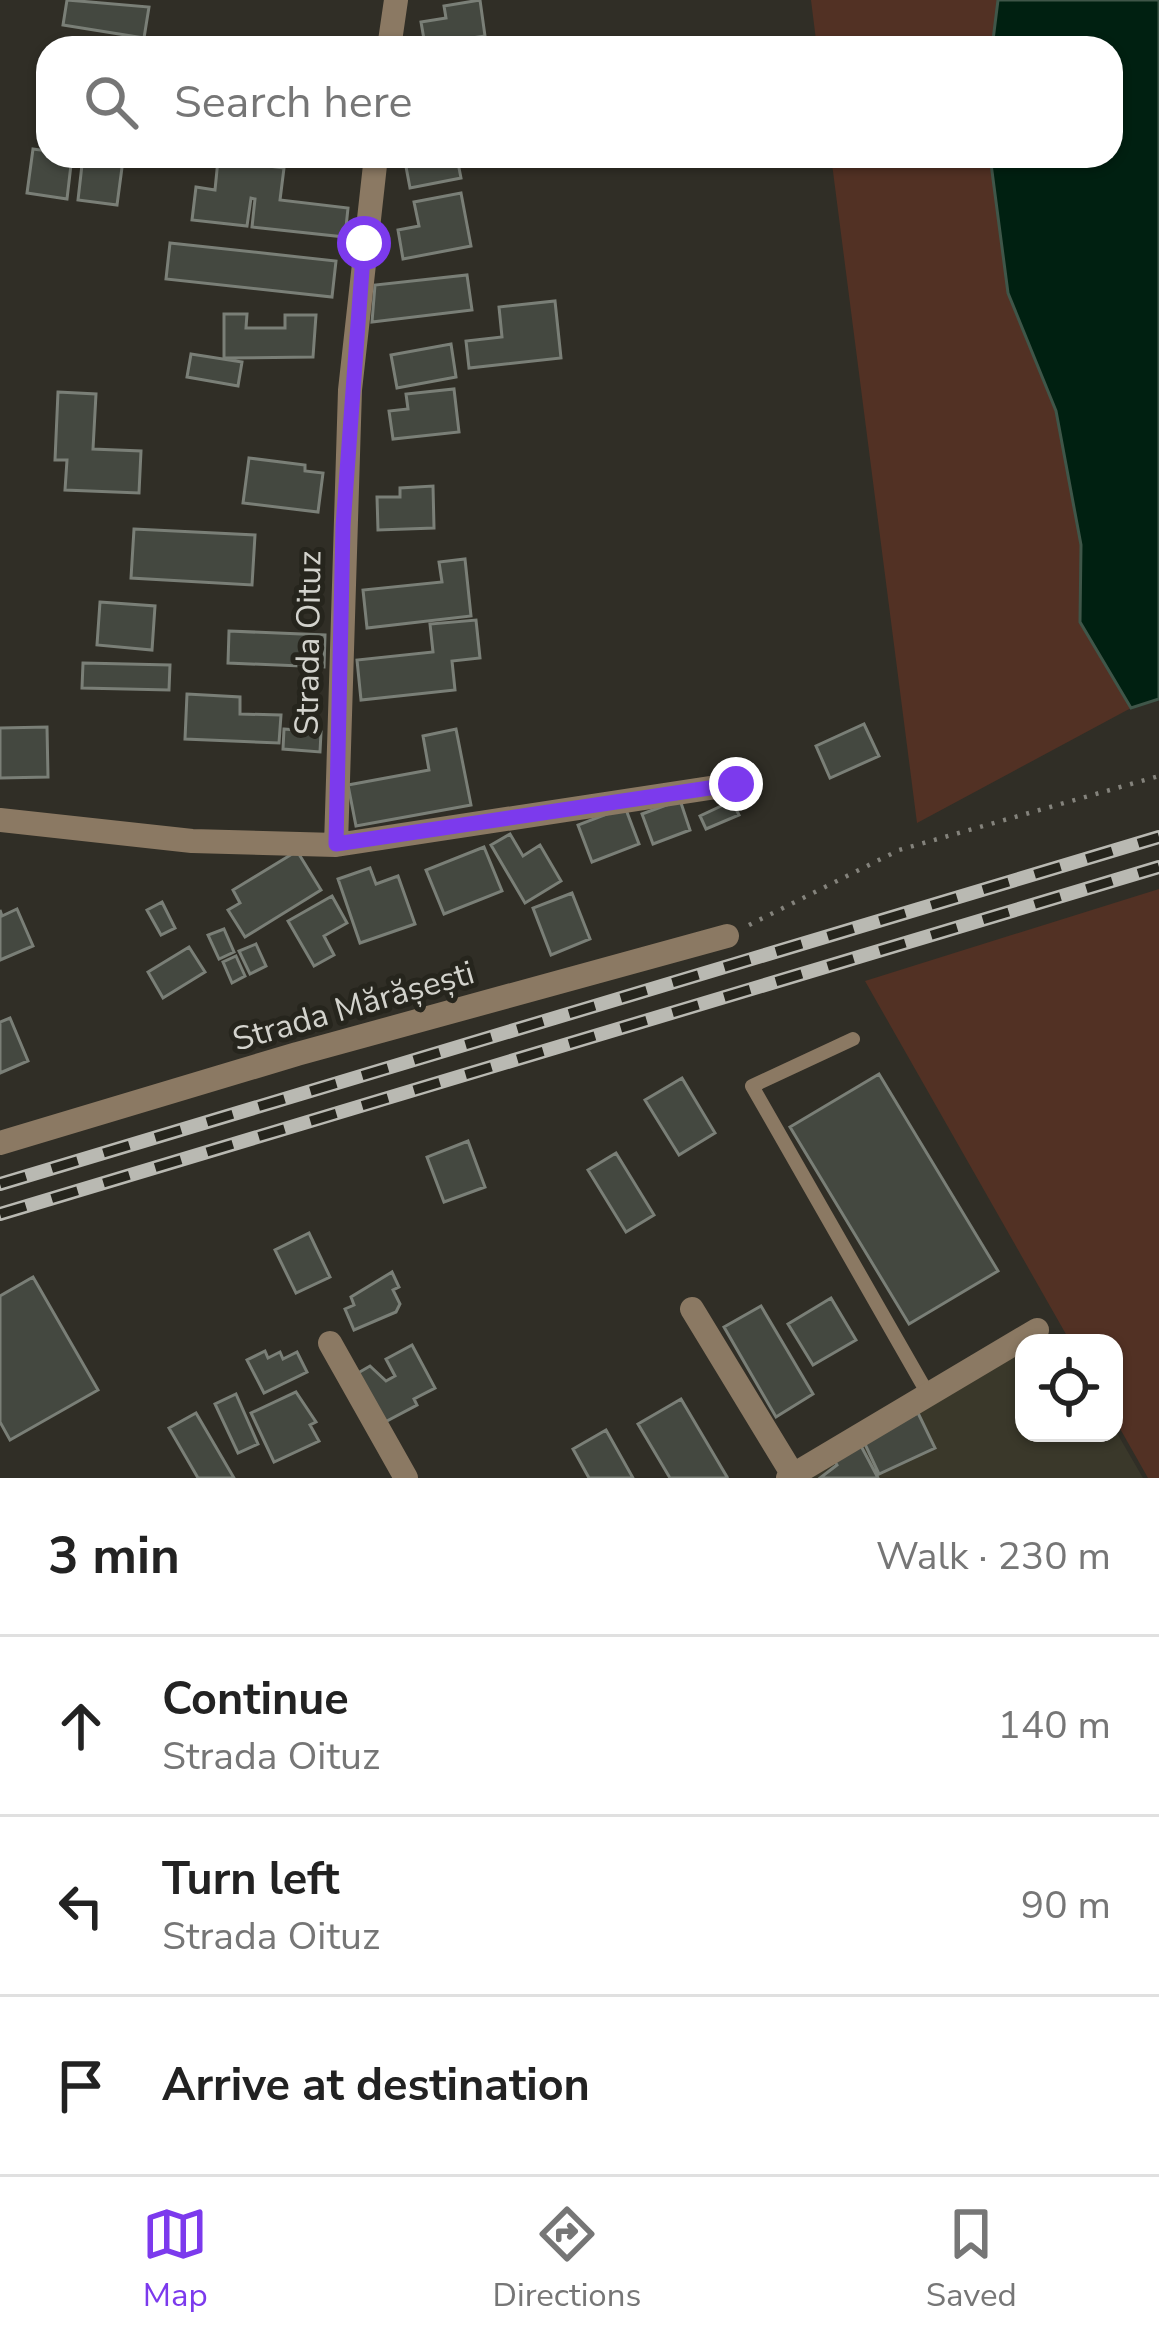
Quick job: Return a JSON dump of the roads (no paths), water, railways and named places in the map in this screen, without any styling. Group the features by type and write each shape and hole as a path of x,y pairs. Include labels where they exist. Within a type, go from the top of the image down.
{"street":[{"path":"391,36 396,0"},
{"name":"Strada Oituz","path":"336,844 350,390 375,168"},
{"path":"0,820 192,841 336,844 736,784"},
{"name":"Strada Mărășești","path":"0,1144 297,1054 727,936"},
{"path":"692,1309 790,1476 1037,1330"},
{"path":"330,1343 406,1478"}],"lane":[{"path":"854,1039 752,1086 928,1394"}],"railway":[{"path":"0,1184 1159,837"},
{"path":"0,1214 1159,867"}]}
